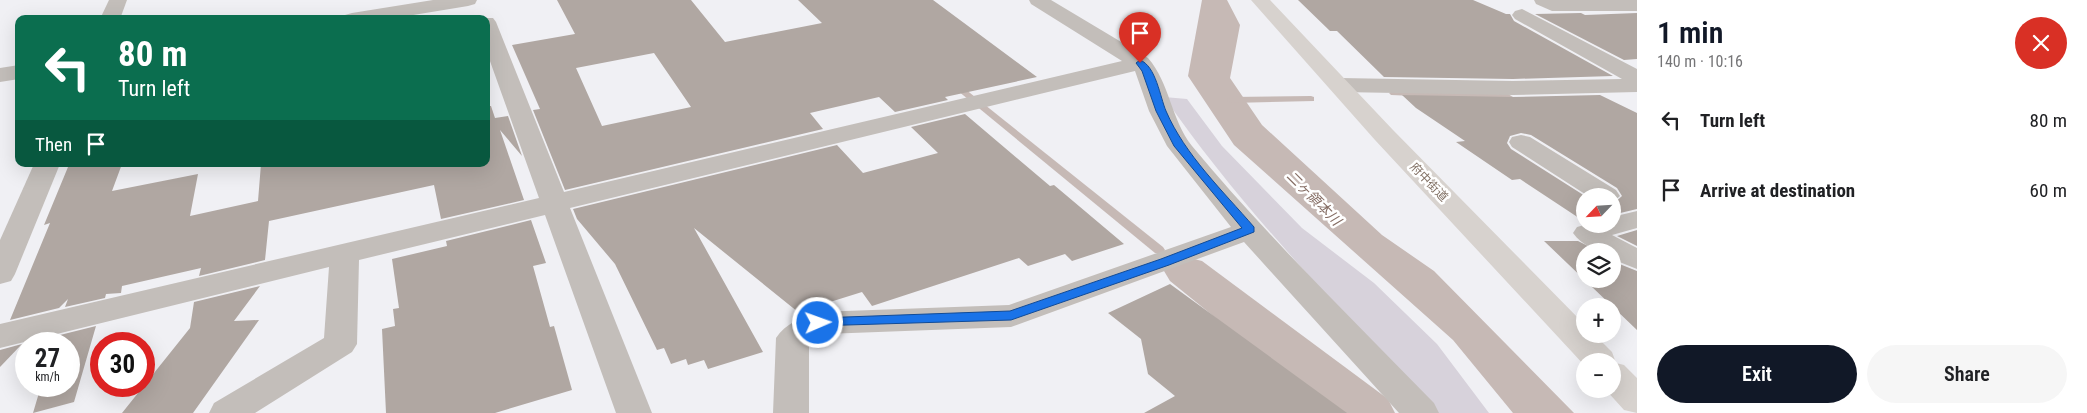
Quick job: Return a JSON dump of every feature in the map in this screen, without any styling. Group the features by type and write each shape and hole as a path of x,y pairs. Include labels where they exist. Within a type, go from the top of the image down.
{"main road":[{"name":"府中街道","path":"1260,0 1384,135 1592,353"},
{"path":"1621,383 1637,400"}],"street":[{"path":"112,15 118,0"},
{"path":"376,15 468,0"},
{"path":"478,0 484,15"},
{"path":"1038,0 1140,63 1147,71 1161,111 1180,146 1249,230 1421,413"},
{"path":"1543,0 1552,5 1637,5"},
{"path":"1522,14 1637,78"},
{"path":"490,31 634,413"},
{"path":"0,336 1140,63"},
{"path":"0,75 15,73"},
{"path":"1340,85 1513,88 1637,85"},
{"path":"1602,87 1637,104"},
{"path":"1521,142 1593,188"},
{"path":"0,274 46,167"},
{"path":"1621,206 1637,218"},
{"path":"1637,218 1587,233 1637,260"},
{"path":"791,413 793,338 818,323 1011,316 1165,262 1249,230"},
{"path":"227,413 340,344 345,253"}],"shaded area":[{"path":"1164,97 1187,99 1222,146 1302,228 1374,283 1437,344 1489,413 1438,413 1330,299 1261,221 1227,181"}],"water":[{"name":"二ヶ領本川","path":"1202,0 1227,0 1240,25 1230,78 1262,125 1382,235 1434,271 1574,413 1513,413 1453,340 1234,145 1188,76"}],"building":[{"path":"557,0 691,0 725,42 822,23 798,0 933,0 1037,77 945,97 948,100 895,112 879,97 810,113 823,129 565,190 533,110 540,109 512,45 575,34","holes":["654,53 691,107 602,126 576,68"]},
{"path":"1298,0 1473,0 1510,14 1514,21 1613,76 1513,79 1384,77 1337,31 1330,31"},
{"path":"1581,13 1585,15 1637,13 1637,59 1624,60 1535,14"},
{"path":"1402,95 1513,97 1600,95 1637,113 1637,209 1621,213 1621,188 1617,188 1531,135 1521,133 1510,136 1507,143 1511,149 1576,190 1576,216 1520,179 1512,180 1456,142 1465,141 1416,108"},
{"path":"490,106 495,118 508,116 522,156 500,130 524,200 441,219 434,185 269,221 265,260 199,276 201,268 122,286 121,293 106,294 105,298 65,307 68,299 59,308 10,320 50,223 44,225 68,167 121,167 112,191 198,174 190,216 258,201 261,167 490,167"},
{"path":"965,114 1050,186 1054,185 1124,244 1072,261 1065,254 1028,266 1019,258 872,306 862,292 798,312 694,228 763,352 708,369 704,360 688,365 686,359 671,364 664,348 657,350 615,264 577,219 573,209 837,145 863,173 938,153 911,127"},
{"path":"531,220 546,263 533,266 550,327 554,326 572,390 495,413 386,413 382,329 395,326 393,309 399,308 392,259 447,246 446,241"},
{"path":"1637,230 1637,246 1617,236"},
{"path":"1544,241 1578,241 1582,243 1576,243 1576,272"},
{"path":"1621,265 1637,271 1637,330 1621,315 1621,298 1604,298 1593,288 1621,288"},
{"path":"1170,284 1347,413 1144,413 1175,396 1148,374 1141,339 1108,313"},
{"path":"260,286 234,321 259,320 193,413 122,413 135,397 155,397 155,372 190,328 194,302"},
{"path":"96,326 94,332 90,332 90,347 80,381 80,332 72,332"},
{"path":"15,346 15,351 0,367 0,350"},
{"path":"38,397 75,397 74,402 33,413"}],"waterway":[{"path":"955,84 1159,250"},
{"path":"1394,93 1508,97"},
{"path":"1231,100 1311,99"},
{"path":"1186,271 1369,413"}],"route":[{"path":"818,323 1011,316 1165,262 1249,230 1180,146 1161,111 1147,71 1140,63"}]}
